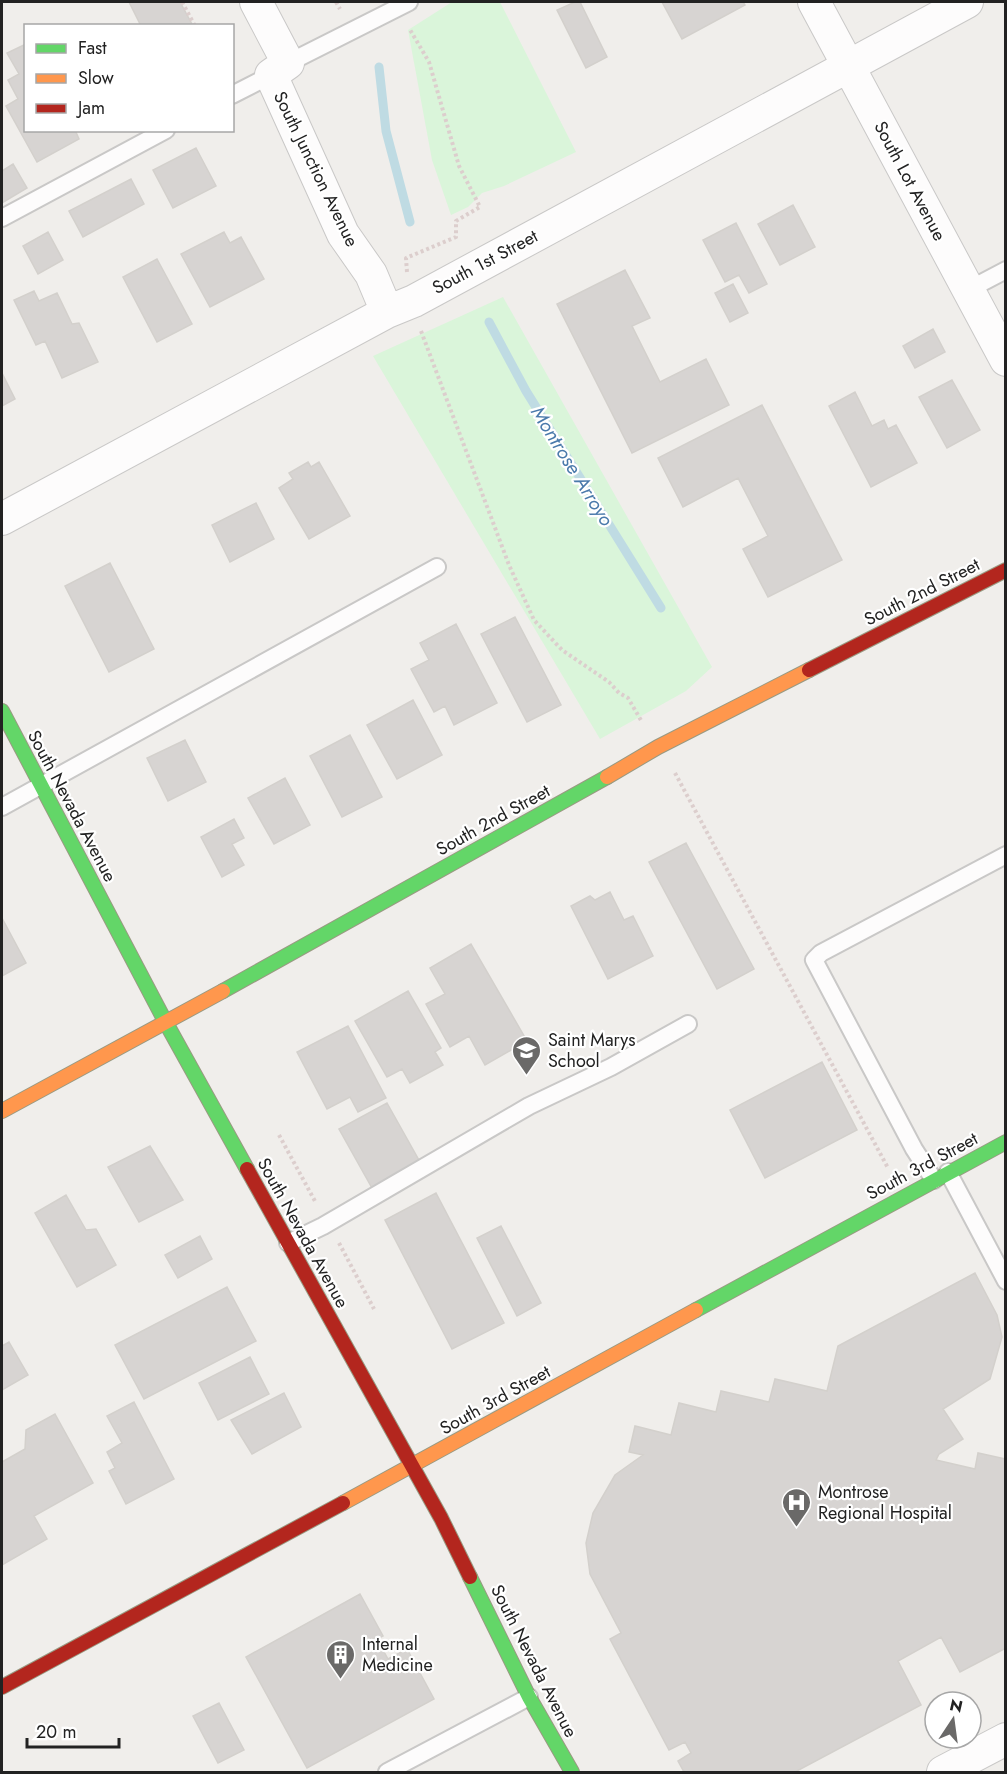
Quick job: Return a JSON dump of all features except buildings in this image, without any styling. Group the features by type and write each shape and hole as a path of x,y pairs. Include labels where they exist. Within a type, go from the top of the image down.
{"street":[{"name":"South Junction Avenue","path":"256,2 343,234 371,274 387,312"},
{"name":"South Lot Avenue","path":"814,2 1005,360"},
{"name":"South 1st Street","path":"2,519 387,312 414,301 967,2"},
{"name":"South 2nd Street","path":"2,1111 166,1023 658,747 1005,570"},
{"name":"South Nevada Avenue","path":"2,711 166,1023 441,1518 529,1696 572,1773"},
{"name":"South 3rd Street","path":"2,1687 1005,1142"},
{"path":"943,1773 1005,1739"}],"lane":[{"path":"234,94 409,2"},
{"path":"2,218 162,132"},
{"path":"968,290 1005,270"},
{"path":"2,807 437,567"},
{"path":"1005,855 820,953 814,960 909,1138 941,1176 1005,1281"},
{"path":"288,1243 323,1226 529,1106 611,1067 688,1024"},
{"path":"387,1773 529,1696"}],"path":[{"path":"182,2 194,24"},
{"path":"336,2 340,9"},
{"path":"404,19 429,62 459,166 480,207 456,221 456,237 406,258 405,266"},
{"path":"420,328 509,566 534,620 562,650 628,698 637,715"},
{"path":"677,777 891,1173"},
{"path":"279,1135 319,1207"},
{"path":"337,1239 374,1309"}],"green space":[{"path":"452,2 500,2 576,152 504,186 482,193 468,207 451,215 432,160 408,30"},
{"path":"503,297 712,667 686,691 600,739 373,356"}],"waterway":[{"name":"Montrose Arroyo","path":"379,67 386,131 410,222"},
{"name":"Montrose Arroyo","path":"489,322 526,391 661,608"}],"traffic: fast":[{"path":"2,711 166,1023 247,1169"},
{"path":"223,991 607,777"},
{"path":"696,1310 1006,1142"},
{"path":"470,1577 529,1697 572,1772"}],"traffic: slow":[{"path":"607,777 658,747 809,670"},
{"path":"2,1111 223,991"},
{"path":"343,1503 696,1310"}],"traffic: jam":[{"path":"809,670 1006,570"},
{"path":"247,1169 441,1518 470,1577"},
{"path":"2,1687 343,1503"}],"place":[{"name":"Saint Marys School","path":"527,1076"},
{"name":"Montrose Regional Hospital","path":"797,1528"},
{"name":"Internal Medicine","path":"341,1680"}]}
